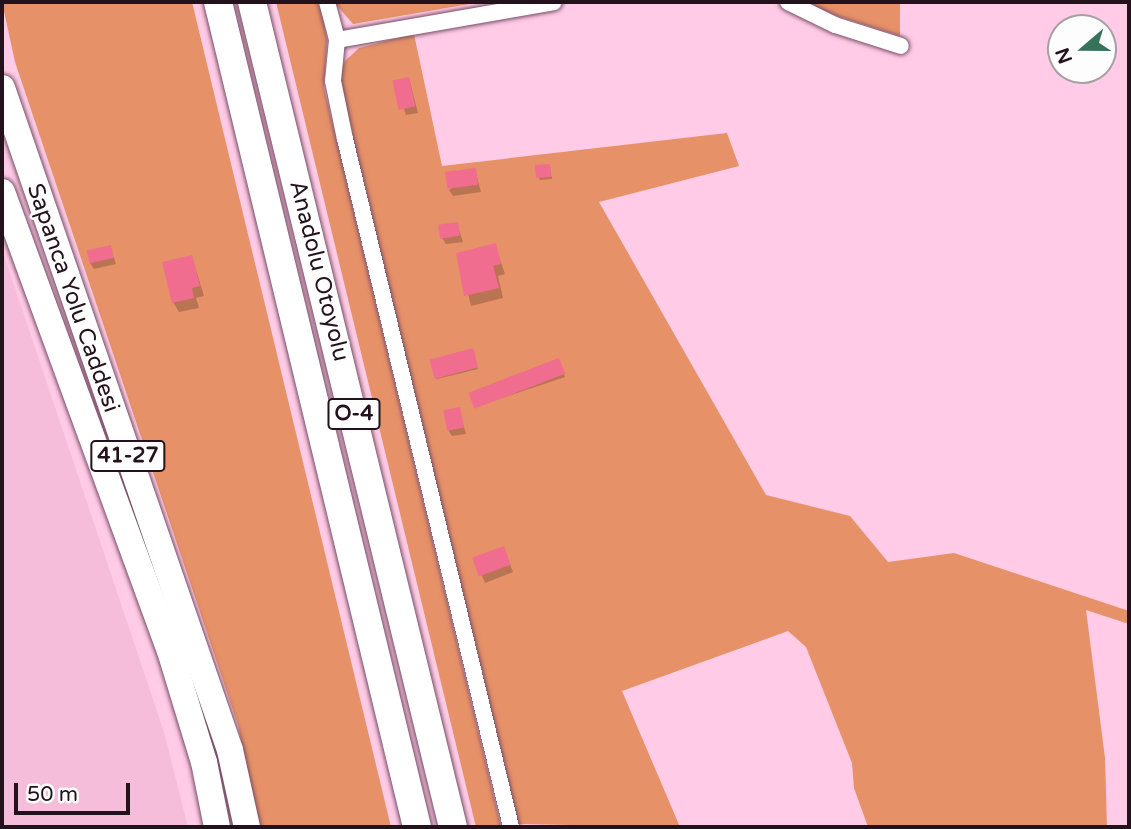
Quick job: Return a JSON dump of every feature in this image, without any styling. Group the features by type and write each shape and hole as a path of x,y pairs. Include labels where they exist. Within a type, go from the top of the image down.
{"highway":[{"name":"Anadolu Otoyolu","path":"218,2 417,827"},
{"name":"Anadolu Otoyolu","path":"252,2 453,827"},
{"name":"Sapanca Yolu Caddesi","path":"2,88 226,738 247,827"},
{"name":"Sapanca Yolu Caddesi","path":"2,192 170,651 204,762 217,827"}],"street":[{"path":"327,2 337,40 333,81 345,139 511,827"},
{"path":"337,40 554,2"},
{"path":"788,2 835,25 901,46"}],"shaded area":[{"path":"2,2 192,2 391,827 259,827 238,725 15,62"},
{"path":"276,2 317,2 323,15 327,40 324,88 501,827 476,827"},
{"path":"334,2 481,2 353,24"},
{"path":"804,2 900,2 900,36 837,16"},
{"path":"414,34 442,166 727,133 739,166 599,202 766,495 850,516 888,562 954,553 1129,611 1129,624 1086,610 1105,758 1107,827 868,827 854,788 852,763 806,647 788,631 622,691 680,827 517,824 343,102 340,72 345,61 359,48"},
{"path":"2,249 164,732 188,827 2,827"}],"building":[{"path":"409,77 415,106 399,110 392,81"},
{"path":"550,164 551,177 536,178 535,165"},
{"path":"476,168 478,185 447,189 445,172"},
{"path":"458,222 460,236 440,239 438,225"},
{"path":"496,243 501,264 493,266 499,288 464,296 456,253"},
{"path":"111,245 114,258 90,263 87,251"},
{"path":"192,255 200,286 192,288 194,298 172,303 162,262"},
{"path":"473,348 478,367 435,379 430,360"},
{"path":"559,358 565,374 475,409 468,393"},
{"path":"460,407 464,428 447,431 443,410"},
{"path":"504,546 511,565 479,576 472,558"}]}
